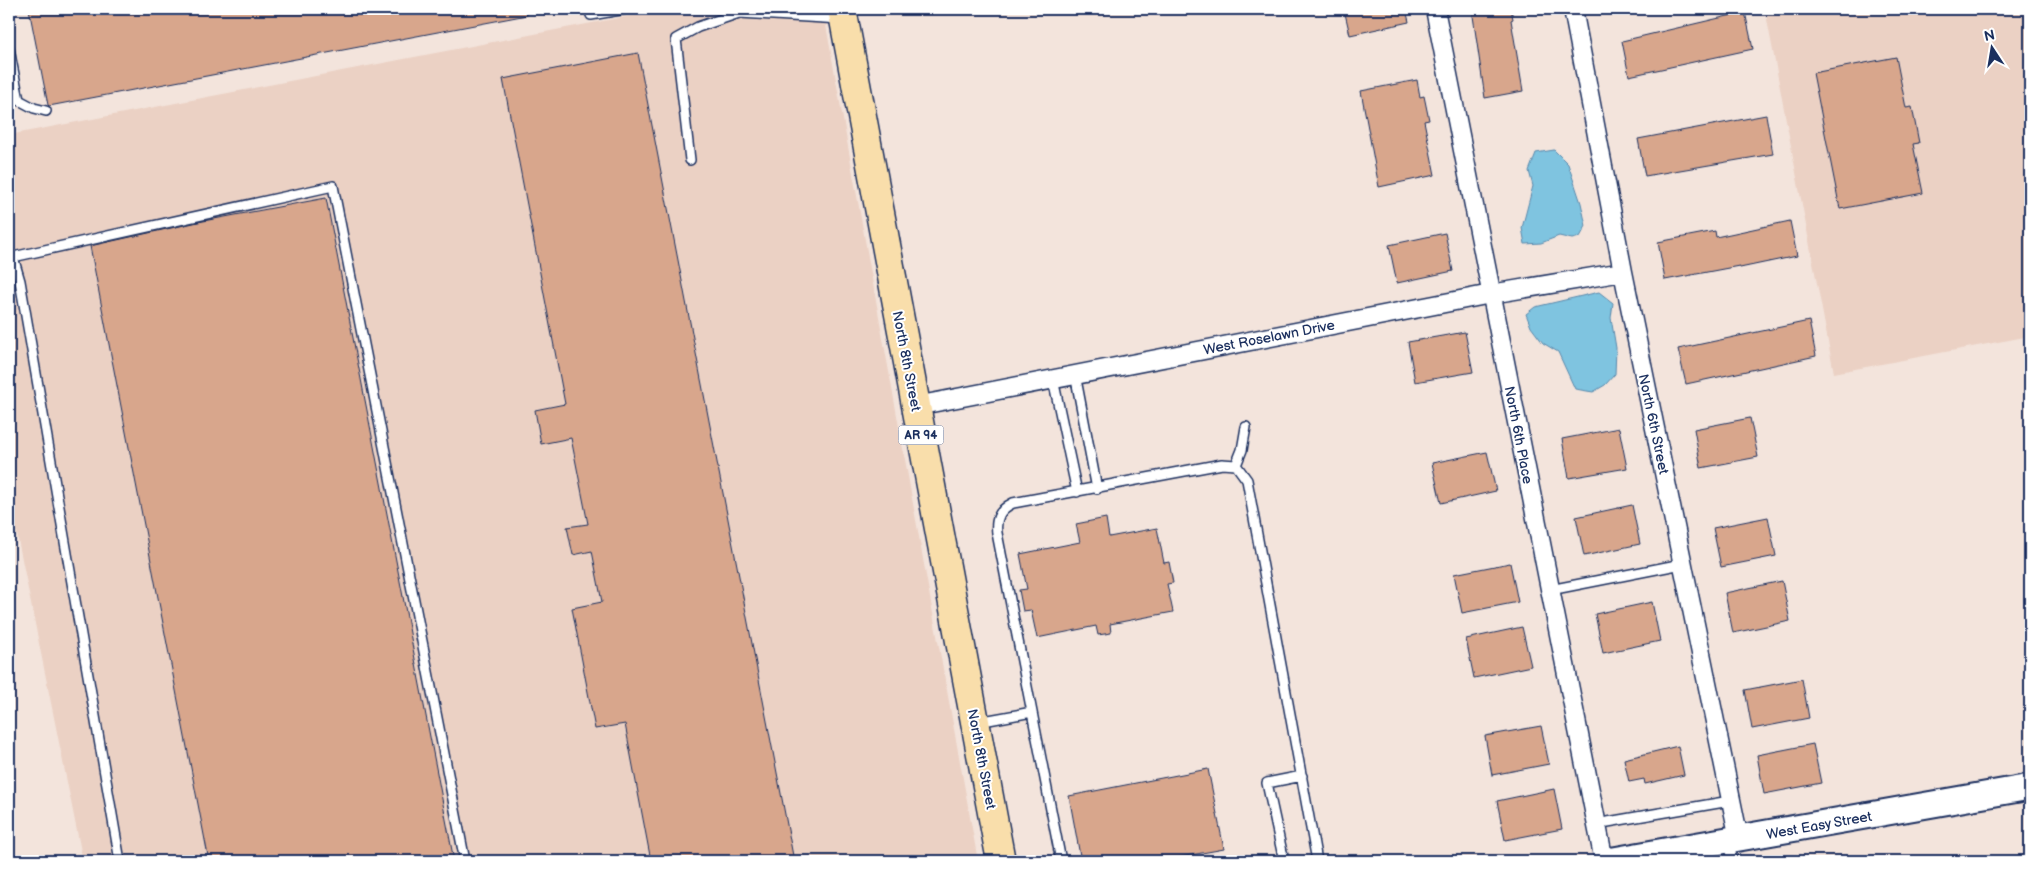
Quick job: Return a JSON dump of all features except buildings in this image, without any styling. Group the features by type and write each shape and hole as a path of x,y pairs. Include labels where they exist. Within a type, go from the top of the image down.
{"main road":[{"name":"North 8th Street","path":"842,14 1001,861"}],"street":[{"name":"North 6th Place","path":"1435,9 1604,861"},
{"name":"North 6th Street","path":"1574,9 1623,272 1730,801 1733,847"},
{"name":"West Roselawn Drive","path":"916,406 1491,294 1623,272"},
{"name":"West Easy Street","path":"1608,861 1733,847 2030,787"}],"lane":[{"path":"592,15 626,9"},
{"path":"690,160 676,39 698,27 739,13 842,14"},
{"path":"9,49 19,100 34,108 46,111"},
{"path":"120,861 21,291 11,256 333,186 465,861"},
{"path":"1075,374 1097,489"},
{"path":"1053,379 1077,492"},
{"path":"1236,465 1242,450 1246,427"},
{"path":"1061,861 996,524 1001,512 1013,503 1097,489 1222,464 1236,465 1247,480 1317,861"},
{"path":"1550,590 1682,564"},
{"path":"975,723 1032,712"},
{"path":"1284,861 1267,783 1302,776"},
{"path":"1596,824 1730,801"}],"shaded area":[{"path":"665,9 823,9 978,861 83,861 9,495 9,135"},
{"path":"1765,9 2030,9 2030,336 1834,373"}],"water":[{"path":"1554,150 1568,164 1581,203 1586,226 1580,237 1572,239 1559,236 1541,243 1525,244 1522,228 1533,186 1529,171 1536,153"},
{"path":"1599,292 1613,303 1611,318 1616,348 1615,374 1605,385 1593,392 1575,389 1558,352 1543,343 1531,327 1526,314 1535,307"}]}
